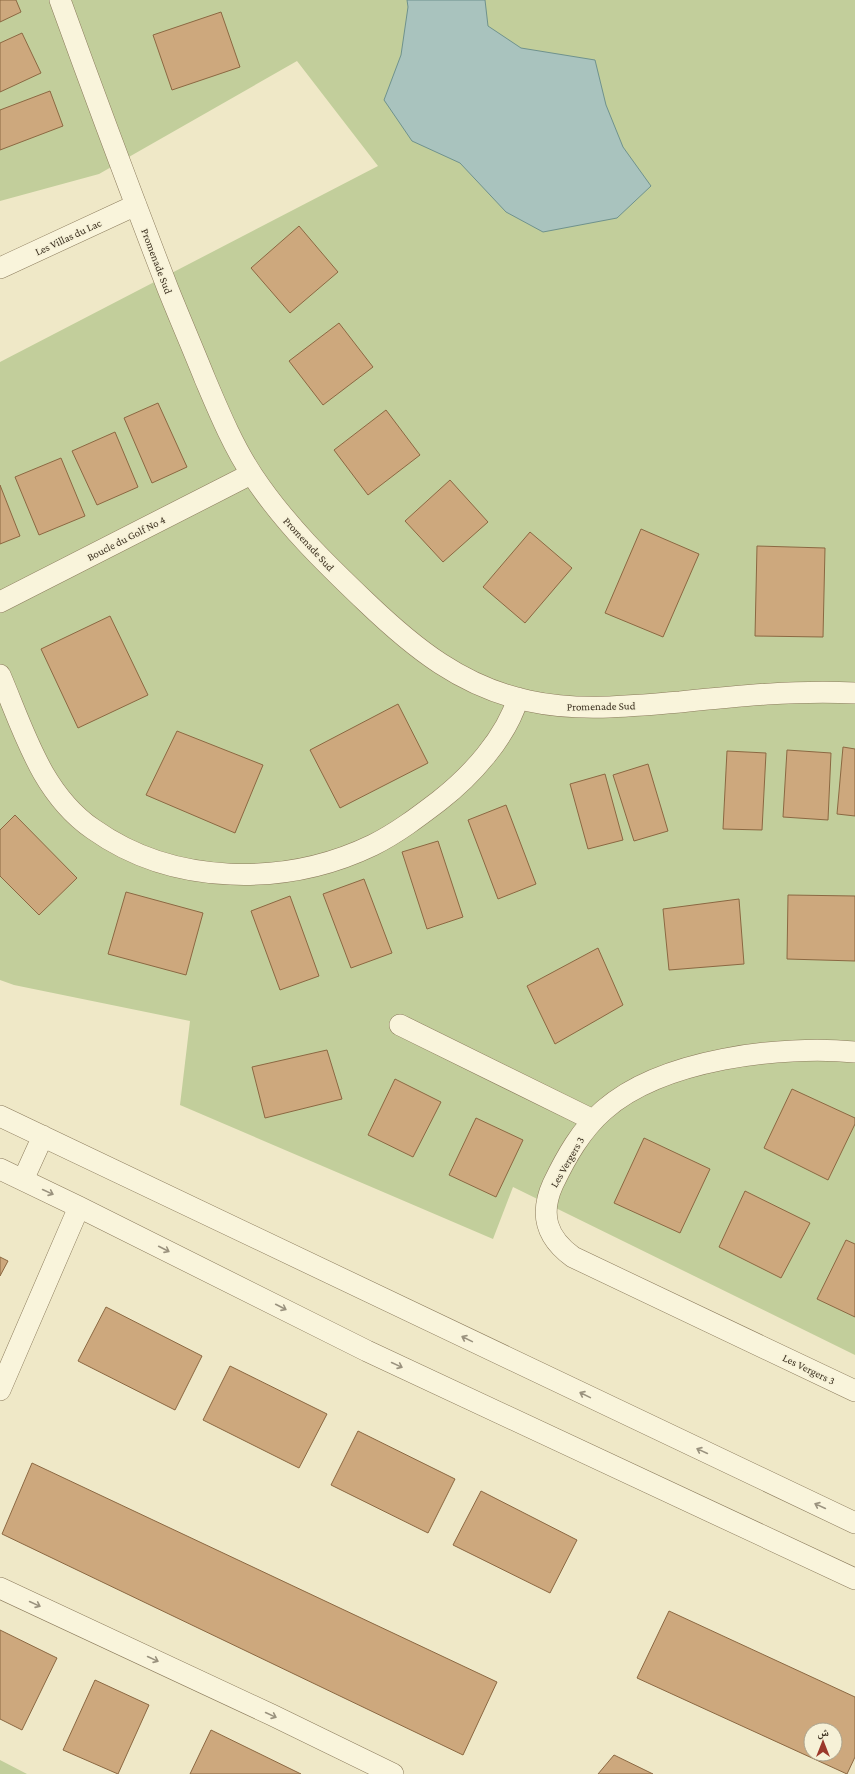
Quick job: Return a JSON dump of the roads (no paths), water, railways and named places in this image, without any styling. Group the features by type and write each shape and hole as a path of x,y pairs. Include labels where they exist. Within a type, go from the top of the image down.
{"street":[{"name":"Promenade Sud","path":"60,0 136,205 215,402 251,474 290,526 339,578 390,626 434,661 458,675 491,690 518,698 560,706 586,708 801,692 855,693"},
{"name":"Les Villas du Lac","path":"0,268 136,205"},
{"name":"Boucle du Golf No 4","path":"0,602 251,474"},
{"path":"0,675 30,751 40,770 63,800 92,829 145,856 189,869 233,875 276,873 317,865 360,850 394,833 434,805 468,775 499,735 514,710 518,698"},
{"path":"400,1025 593,1120"},
{"name":"Les Vergers 3","path":"855,1052 786,1051 702,1063 671,1074 641,1088 605,1109 593,1120 574,1146 552,1187 548,1201 547,1226 552,1237 560,1248 573,1257 855,1391"},
{"path":"0,1116 855,1523"},
{"path":"23,1180 43,1136"},
{"path":"0,1169 80,1206 367,1351 855,1579"},
{"path":"0,1390 80,1206"},
{"path":"0,1588 272,1715 393,1774"}],"water":[{"path":"407,0 485,0 488,26 521,48 595,60 606,105 623,147 651,186 617,218 543,232 506,212 460,163 412,141 384,100 401,55 408,7"}]}
